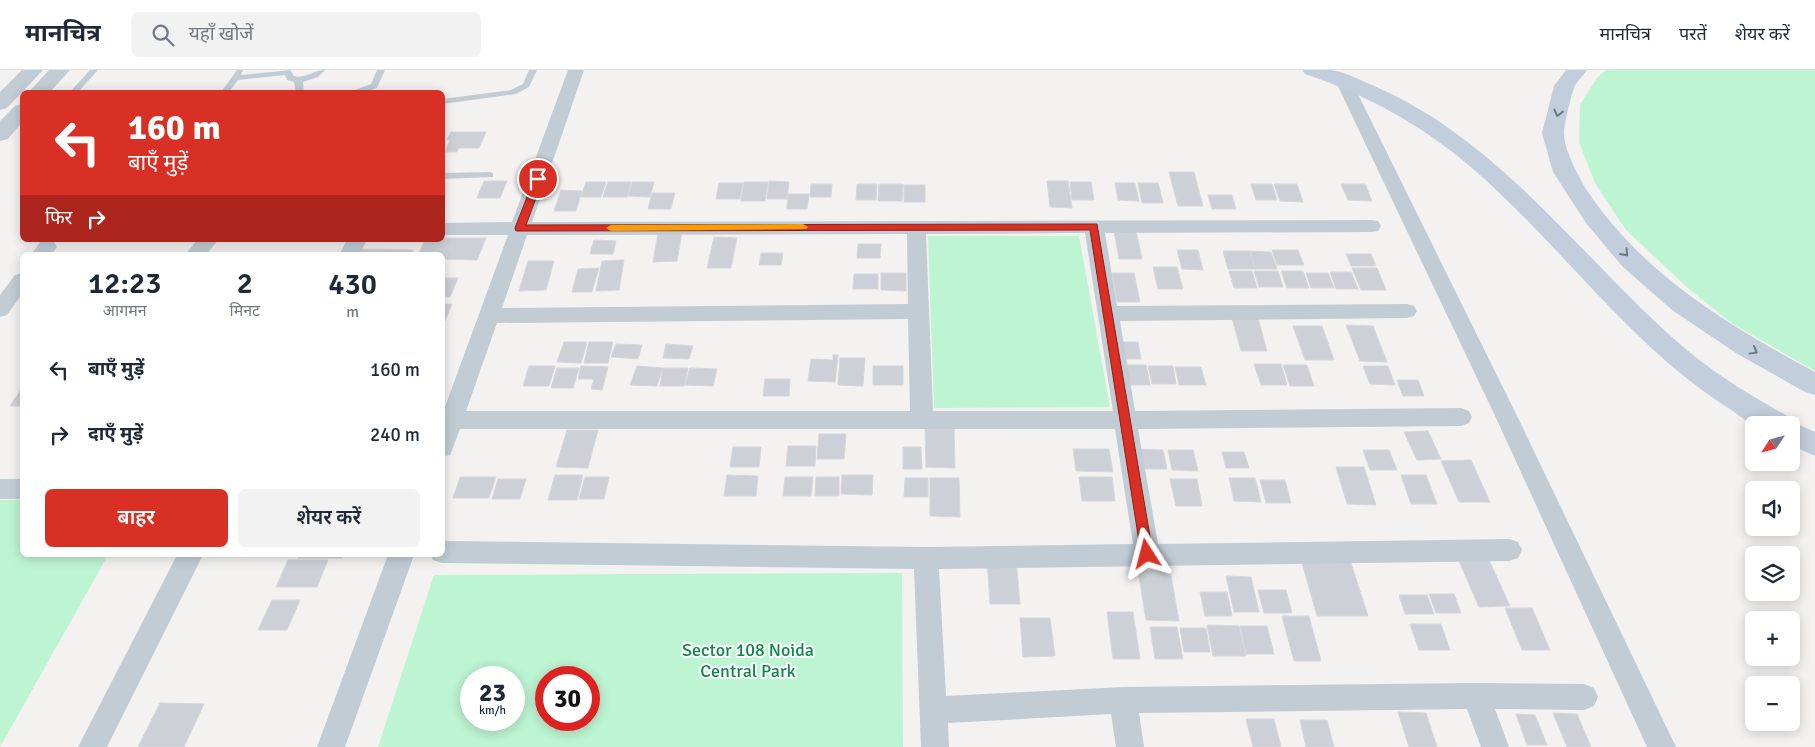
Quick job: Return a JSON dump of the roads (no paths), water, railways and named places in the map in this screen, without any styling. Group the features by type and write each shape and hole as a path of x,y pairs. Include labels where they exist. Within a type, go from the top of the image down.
{"main road":[{"path":"1312,70 1340,75 1406,111 1453,143 1483,167 1545,223 1650,332 1673,353 1727,394 1764,416"},
{"path":"1577,70 1564,86 1553,133 1564,172 1594,218 1632,261 1681,304 1745,346 1815,385"},
{"path":"1800,437 1815,445"}],"street":[{"path":"0,104 33,70"},
{"path":"41,90 60,70"},
{"path":"445,440 576,70"},
{"path":"1340,75 1508,420 1578,573 1662,747"},
{"path":"0,134 20,112"},
{"path":"445,228 1370,226"},
{"path":"916,227 922,420"},
{"path":"1094,227 1147,554"},
{"path":"198,252 206,242"},
{"path":"0,310 20,283"},
{"path":"489,316 919,311"},
{"path":"1108,314 1407,311"},
{"path":"453,420 1461,418"},
{"path":"0,489 20,489"},
{"path":"445,552 926,558 1509,550"},
{"path":"92,747 189,557"},
{"path":"331,747 401,557"},
{"path":"926,558 934,710 934,747"},
{"path":"934,710 1123,700 1476,696 1584,697"},
{"path":"1476,696 1495,747"},
{"path":"1123,700 1130,747"}],"lane":[{"path":"76,90 94,70"},
{"path":"227,90 241,70"},
{"path":"236,78 289,71 290,78 298,80 310,78 322,70"},
{"path":"363,90 374,86 382,70"},
{"path":"445,102 513,92 526,85 533,70"},
{"path":"298,80 300,90"},
{"path":"445,176 490,175"}],"park label":[{"name":"Sector 108 Noida Central Park","path":"748,660"}]}
